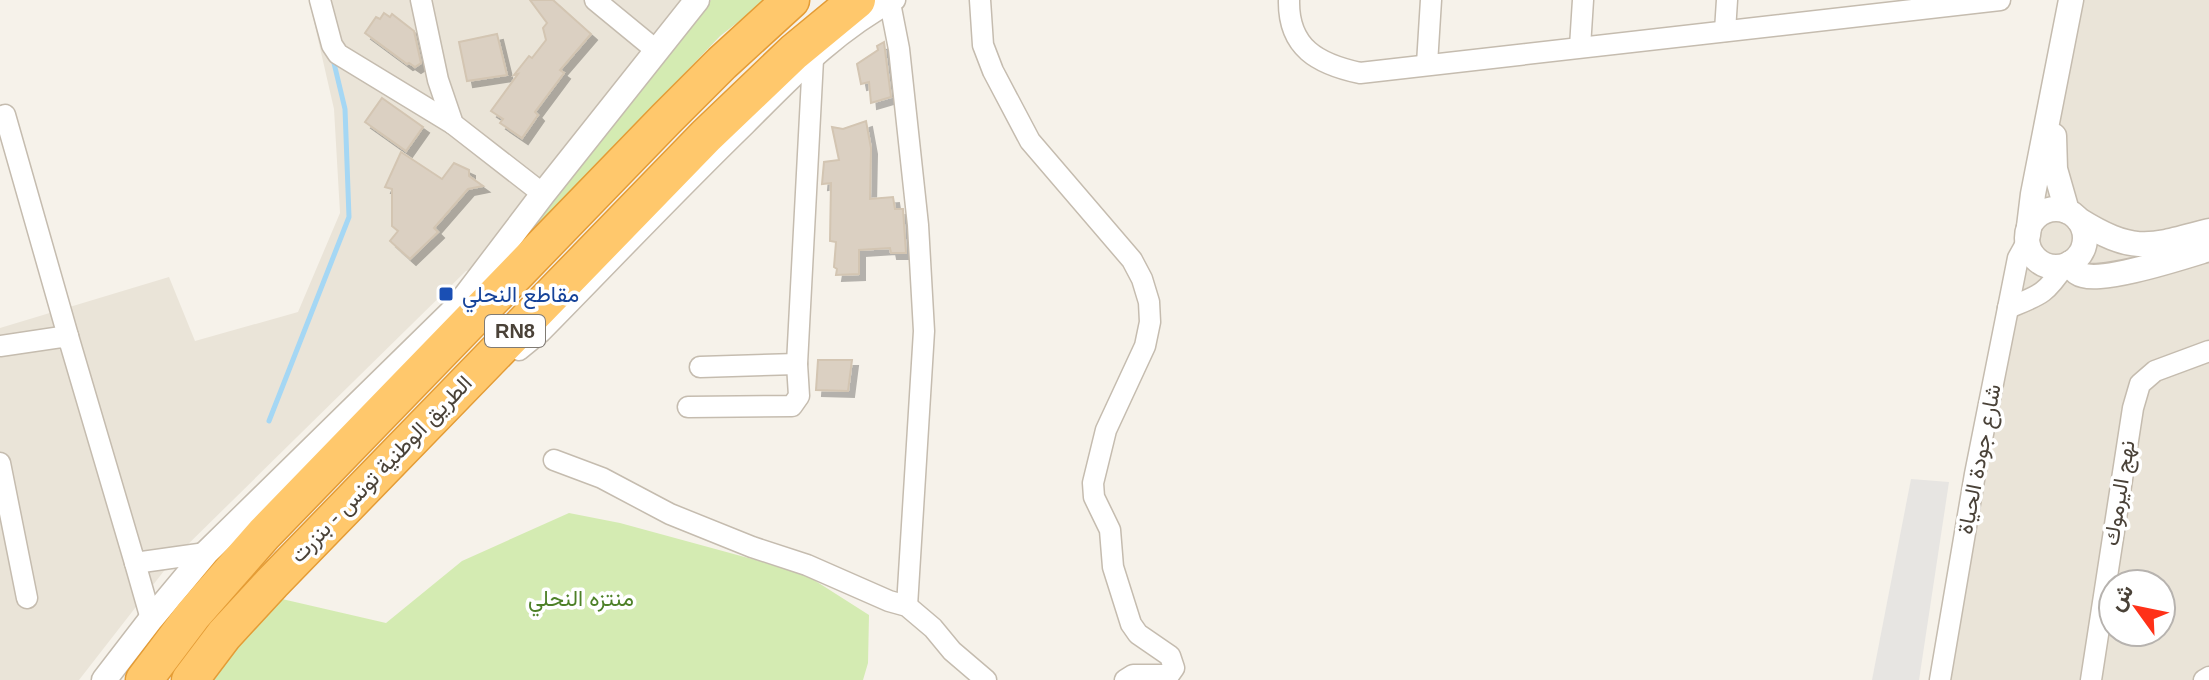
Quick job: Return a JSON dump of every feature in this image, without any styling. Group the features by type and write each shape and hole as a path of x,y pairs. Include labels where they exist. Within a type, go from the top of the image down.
{"highway":[{"name":"الطريق الوطنية تونس - بنزرت","path":"144,680 193,615 264,534 666,119 791,0"},
{"name":"الطريق الوطنية تونس - بنزرت","path":"190,680 224,635 272,583 706,136 794,52 881,1"}],"street":[{"path":"320,0 332,45 338,54 453,124 543,194"},
{"path":"421,0 438,80 453,124"},
{"path":"595,0 657,51"},
{"path":"104,680 206,553 458,306 697,0"},
{"path":"980,0 983,45 1023,130 1132,260 1149,302 1150,322 1145,346 1106,430 1093,483 1094,497 1110,530 1113,567 1131,624 1138,634 1170,656 1174,668 1169,675 1133,675 1125,680"},
{"path":"1289,0 1294,34 1309,52 1332,67 1360,73 1725,31 1875,7 2000,0"},
{"path":"1427,64 1431,0"},
{"path":"1580,47 1583,0"},
{"path":"1725,31 1727,0"},
{"path":"492,355 504,356 517,352 541,332 813,59 881,1 899,49 918,225 924,331 907,606"},
{"name":"شارع جودة الحياة","path":"2070,3 2053,150 2055,169 2073,215"},
{"name":"شارع جودة الحياة","path":"1940,680 1975,474 2018,258 2028,238 2033,194 2070,3"},
{"path":"688,407 792,406 800,392 797,364 813,59"},
{"path":"5,115 151,619"},
{"path":"2209,231 2160,243 2129,244 2111,238 2073,215 2049,210 2041,213 2030,227 2028,238 2030,250 2045,264 2067,264 2078,273 2094,277 2125,272 2209,249"},
{"path":"2008,308 2051,287 2067,264 2078,257 2083,248 2084,229 2073,215"},
{"path":"0,346 68,336"},
{"name":"نهج اليرموك","path":"2091,680 2133,408 2140,384 2155,371 2209,351"},
{"path":"700,367 797,364"},
{"path":"554,460 602,478 670,514 907,606 986,680"},
{"path":"0,463 27,598"},
{"path":"135,563 206,553"},
{"path":"2204,680 2209,677"}],"shaded area":[{"path":"309,0 766,0 720,36 500,267 466,271 174,558 79,680 0,680 0,328 169,277 195,341 298,312 340,213 334,109"},
{"path":"2064,0 2209,0 2209,680 1950,680"},
{"path":"1911,479 1949,482 1919,680 1872,680"}],"green space":[{"path":"711,0 766,0 720,36 500,267"},
{"name":"منتزه النحلي","path":"569,513 620,523 803,573 869,615 868,663 863,680 200,680 269,596 386,623 462,561"}],"building":[{"path":"530,0 553,0 591,34 560,70 564,73 535,112 538,115 522,138 500,123 503,119 491,111 518,74 514,75 546,40 543,28 547,23"},
{"path":"384,13 390,17 392,14 414,31 421,63 415,67 365,33 376,17 380,19"},
{"path":"497,34 507,75 467,81 459,42"},
{"path":"884,42 891,97 871,103 869,82 861,84 857,64 878,50 877,46"},
{"path":"382,98 423,127 406,151 365,122"},
{"path":"866,121 871,148 870,199 893,197 895,209 903,209 906,253 891,253 890,248 859,250 859,274 836,275 836,242 830,241 831,183 822,184 824,162 839,160 832,127 843,129"},
{"path":"401,152 442,179 454,163 469,170 469,176 483,186 468,189 434,228 438,232 410,259 390,241 398,231 392,226 392,189 385,187"},
{"path":"818,360 852,360 848,391 816,390"}],"waterway":[{"path":"269,421 349,217 345,109 333,59"}],"place":[{"name":"مقاطع النحلي","path":"446,294"}]}
